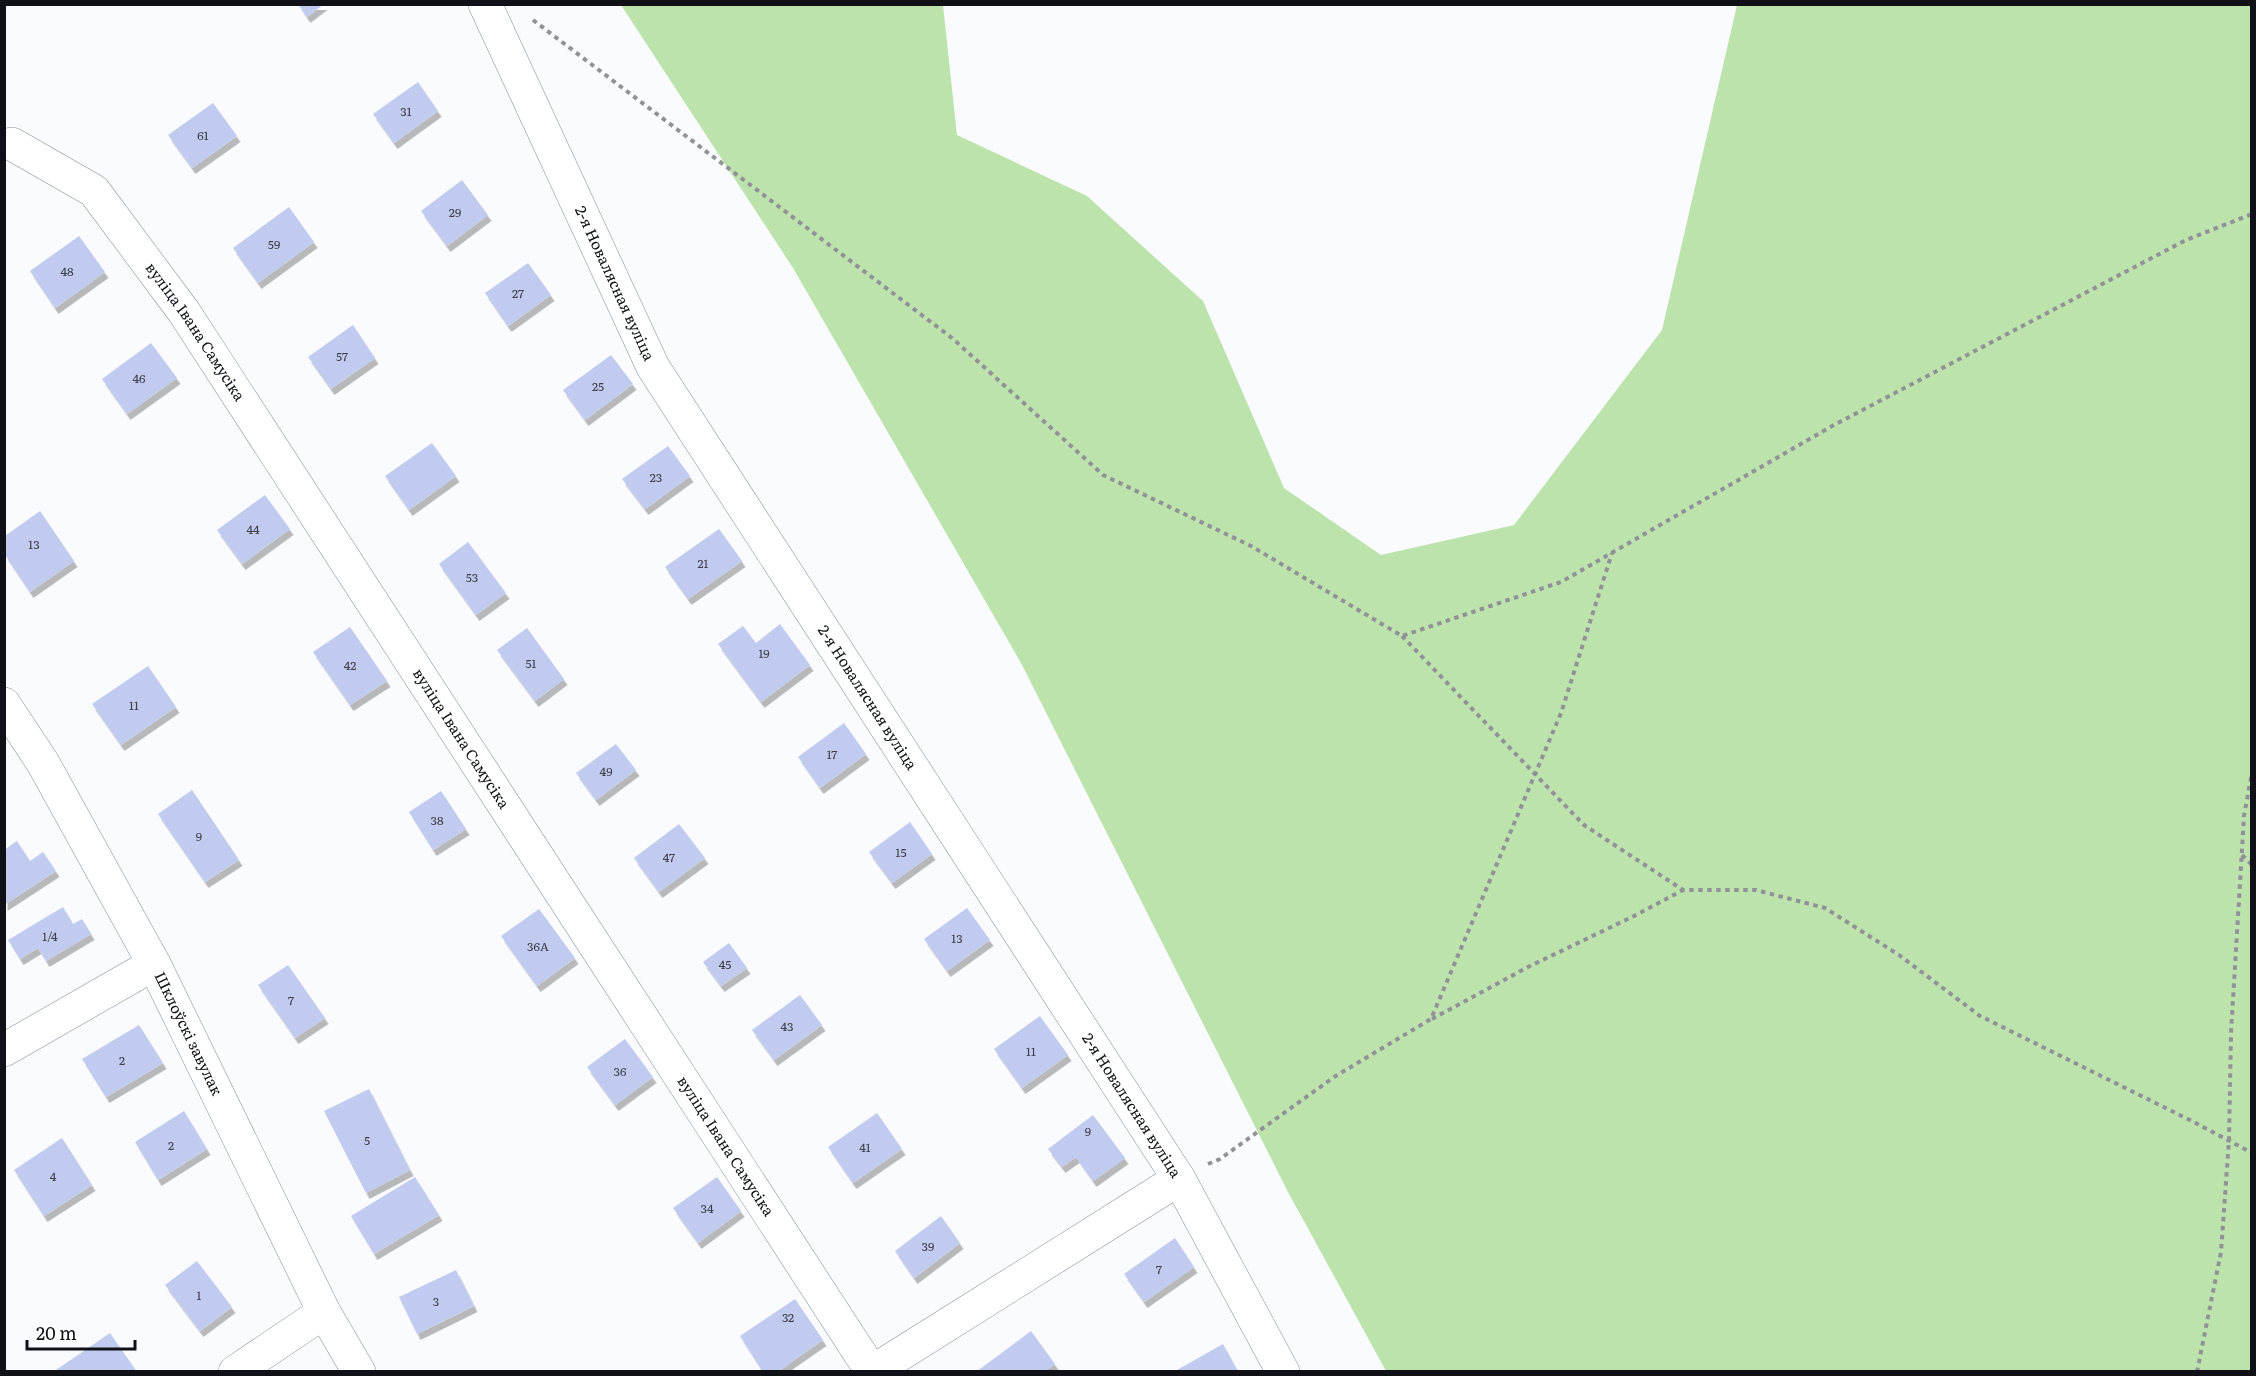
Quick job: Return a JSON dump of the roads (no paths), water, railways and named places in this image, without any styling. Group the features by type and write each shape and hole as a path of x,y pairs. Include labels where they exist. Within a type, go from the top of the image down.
{"street":[{"name":"2-я Новалясная вуліца","path":"484,4 653,367 1179,1179 1283,1371"},
{"name":"вуліца Івана Самусіка","path":"7,141 94,191 184,312 872,1371"},
{"name":"Шклоўскі завулак","path":"4,704 44,763 154,964 324,1312 358,1371"},
{"path":"4,1050 154,964"},
{"path":"872,1371 1179,1179"},
{"path":"235,1371 324,1312"}]}
